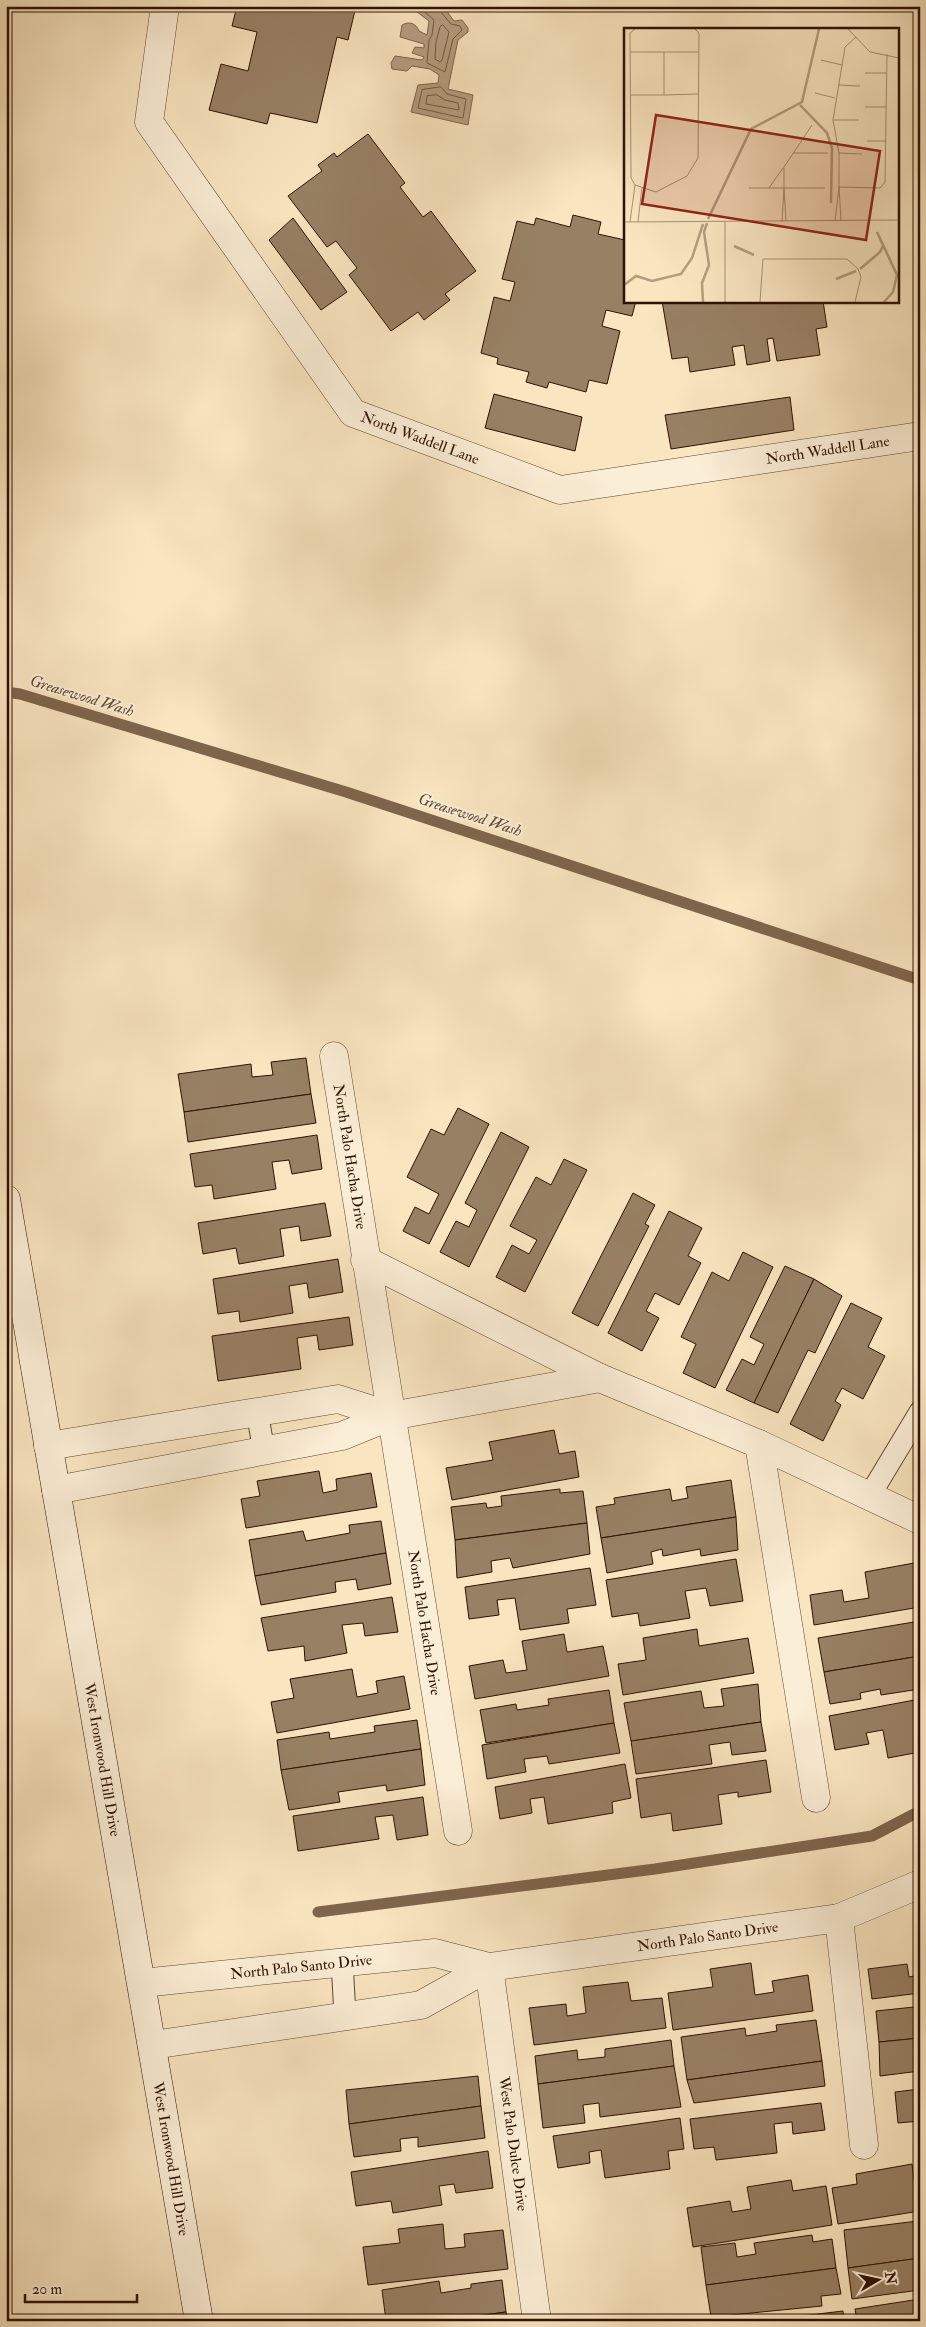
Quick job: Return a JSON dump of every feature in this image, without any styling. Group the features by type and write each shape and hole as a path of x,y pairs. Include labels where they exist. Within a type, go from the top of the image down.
{"street":[{"name":"North Waddell Lane","path":"165,6 149,122 353,413 560,490 920,436"},
{"name":"North Palo Hacha Drive","path":"334,1056 458,1830"},
{"name":"West Ironwood Hill Drive","path":"6,1199 199,2321"},
{"path":"366,1260 600,1378 759,1444 920,1520"},
{"path":"56,1490 342,1436 392,1416 600,1378"},
{"path":"48,1446 338,1399 392,1416"},
{"path":"759,1444 816,1798"},
{"name":"North Palo Santo Drive","path":"153,2045 421,2004 489,1967 839,1918 920,1884"},
{"path":"839,1918 864,2146"},
{"name":"North Palo Santo Drive","path":"142,1983 435,1953 489,1967"},
{"name":"West Palo Dulce Drive","path":"489,1967 537,2321"}],"lane":[{"path":"257,1412 264,1451"},
{"path":"870,1495 920,1412"},
{"path":"342,1962 345,2016"}],"water":[{"path":"409,6 443,6 454,21 462,20 468,28 468,32 458,40 448,89 473,95 468,125 411,112 418,85 438,83 439,75 430,69 412,66 407,71 392,69 391,63 395,56 422,60 424,57 412,53 415,47 424,48 424,44 400,37 402,25 407,23 414,25 419,31 427,35 429,21"}],"building":[{"path":"237,6 356,6 348,40 337,37 317,123 270,113 267,124 209,110 221,64 248,71 257,32 232,26"},
{"path":"368,134 405,183 400,187 423,217 431,211 476,271 445,294 450,300 424,320 418,312 391,331 349,275 357,268 336,241 327,247 288,196 322,171 318,165 334,153 337,157"},
{"path":"573,215 601,222 598,234 624,240 624,302 636,302 632,316 606,310 602,326 620,331 607,384 589,380 586,392 549,382 547,388 526,382 529,372 497,364 498,358 481,353 494,297 510,301 515,282 502,279 517,221 534,225 536,218 570,227"},
{"path":"293,218 347,292 321,310 269,240"},
{"path":"662,302 823,302 827,327 816,329 820,355 777,361 773,338 767,339 770,361 747,365 744,345 732,347 735,365 690,372 688,357 672,359"},
{"path":"494,394 582,417 575,451 485,428"},
{"path":"790,397 794,430 671,449 665,415"},
{"path":"306,1058 311,1094 184,1112 178,1074 251,1064 252,1077 273,1075 271,1062"},
{"path":"311,1094 316,1123 188,1142 184,1112"},
{"path":"458,1108 489,1124 429,1244 403,1231 415,1207 429,1214 439,1194 407,1177 431,1129 444,1135"},
{"path":"501,1132 529,1147 469,1267 440,1252 456,1221 469,1227 477,1210 465,1203"},
{"path":"317,1135 322,1169 292,1174 289,1160 272,1162 276,1189 214,1199 212,1185 195,1187 190,1154"},
{"path":"564,1159 587,1170 525,1292 496,1277 512,1245 529,1254 537,1240 510,1226 536,1177 551,1185"},
{"path":"633,1193 655,1205 645,1224 649,1226 598,1326 572,1313"},
{"path":"325,1203 331,1236 301,1241 299,1226 280,1229 284,1256 239,1264 236,1248 203,1254 198,1223"},
{"path":"669,1211 702,1228 688,1256 701,1263 679,1305 655,1293 646,1311 659,1318 642,1351 608,1333"},
{"path":"743,1252 773,1267 715,1388 683,1373 696,1344 681,1337 712,1272 729,1281"},
{"path":"338,1259 343,1292 309,1298 307,1283 289,1286 293,1313 240,1322 239,1311 218,1314 213,1279"},
{"path":"785,1266 814,1279 754,1403 726,1390 742,1359 754,1365 764,1344 750,1337"},
{"path":"814,1279 842,1296 815,1353 808,1350 778,1413 754,1403"},
{"path":"851,1303 882,1318 868,1347 885,1356 863,1399 842,1388 835,1401 841,1405 823,1441 790,1424"},
{"path":"349,1317 353,1345 319,1350 317,1335 297,1338 301,1369 218,1381 212,1336"},
{"path":"554,1430 559,1454 575,1451 579,1477 452,1500 446,1468 493,1460 489,1442"},
{"path":"319,1471 323,1493 337,1490 336,1479 371,1473 377,1507 246,1528 241,1499 260,1496 257,1481"},
{"path":"731,1480 736,1517 601,1538 596,1507 615,1504 614,1498 670,1489 672,1501 688,1498 686,1487"},
{"path":"560,1489 560,1493 583,1491 587,1523 455,1540 451,1507 486,1503 487,1508 502,1506 501,1496"},
{"path":"736,1517 738,1550 701,1556 700,1549 663,1556 662,1549 651,1552 653,1564 607,1573 601,1538"},
{"path":"381,1521 386,1553 255,1576 249,1540 303,1531 306,1541 350,1533 349,1525"},
{"path":"587,1523 590,1554 513,1568 510,1558 491,1561 492,1572 457,1578 455,1540"},
{"path":"386,1553 391,1584 358,1590 356,1579 335,1582 336,1592 261,1605 255,1576"},
{"path":"736,1559 743,1601 710,1606 706,1588 685,1591 690,1618 640,1626 638,1613 612,1617 606,1580"},
{"path":"914,1563 917,1574 920,1573 920,1607 814,1625 810,1595 842,1590 844,1602 869,1598 865,1572"},
{"path":"590,1568 596,1605 567,1609 569,1623 520,1630 515,1598 497,1600 499,1615 469,1619 465,1587"},
{"path":"392,1597 398,1632 365,1636 363,1623 342,1625 347,1653 305,1661 304,1646 268,1651 261,1618"},
{"path":"920,1621 920,1656 824,1672 818,1638"},
{"path":"697,1629 699,1646 748,1638 754,1673 623,1695 618,1664 646,1660 643,1638"},
{"path":"564,1634 567,1652 603,1646 609,1676 475,1699 469,1666 503,1660 506,1673 527,1670 522,1641"},
{"path":"920,1656 920,1689 881,1695 880,1689 860,1693 861,1699 830,1704 824,1672"},
{"path":"352,1669 357,1697 378,1693 376,1681 404,1676 410,1709 277,1733 271,1702 294,1698 290,1679"},
{"path":"758,1684 761,1722 631,1741 624,1703 701,1691 704,1708 724,1706 721,1689"},
{"path":"609,1690 614,1723 486,1743 480,1710 516,1704 517,1710 549,1705 548,1699"},
{"path":"920,1699 920,1752 888,1758 883,1730 866,1733 869,1744 835,1750 829,1716"},
{"path":"417,1720 421,1749 281,1770 277,1740 329,1732 330,1739 375,1732 374,1726"},
{"path":"761,1722 766,1751 732,1755 730,1742 709,1745 712,1764 636,1774 631,1741"},
{"path":"614,1723 620,1753 549,1764 547,1756 524,1759 526,1772 487,1779 482,1745"},
{"path":"421,1749 425,1785 387,1791 386,1785 338,1792 340,1802 289,1810 281,1770"},
{"path":"766,1760 771,1792 738,1797 738,1792 718,1795 722,1824 673,1831 671,1813 641,1818 636,1779"},
{"path":"625,1764 631,1798 612,1802 613,1813 548,1824 544,1797 530,1799 532,1813 500,1819 495,1787"},
{"path":"423,1797 428,1835 397,1840 393,1815 375,1817 379,1839 298,1851 293,1816"},
{"path":"751,1963 755,1995 774,1992 772,1981 808,1975 813,2011 673,2030 668,1993 713,1987 710,1969"},
{"path":"907,1964 909,1977 920,1975 920,1993 872,1999 868,1969"},
{"path":"628,1982 631,2001 662,1998 666,2028 534,2045 529,2008 566,2004 567,2016 586,2013 583,1987"},
{"path":"914,2007 915,2012 920,2011 920,2038 879,2042 876,2011"},
{"path":"816,2020 822,2061 687,2080 681,2037 745,2028 746,2036 777,2031 776,2025"},
{"path":"920,2038 920,2071 880,2076 879,2042"},
{"path":"671,2040 674,2066 538,2084 535,2056 577,2050 578,2060 605,2057 605,2049"},
{"path":"822,2061 825,2086 694,2103 687,2080"},
{"path":"674,2066 681,2107 600,2117 599,2103 583,2105 585,2123 543,2128 538,2084"},
{"path":"478,2076 481,2106 349,2124 346,2090"},
{"path":"920,2089 920,2121 898,2123 895,2092"},
{"path":"821,2103 825,2130 793,2134 792,2122 774,2124 777,2153 716,2160 714,2147 694,2149 690,2119"},
{"path":"481,2106 485,2138 418,2147 418,2137 400,2139 401,2151 354,2157 349,2124"},
{"path":"680,2118 684,2149 668,2151 670,2169 605,2178 601,2150 589,2152 590,2163 558,2168 553,2136"},
{"path":"488,2151 493,2188 456,2193 454,2184 439,2186 442,2205 393,2213 391,2201 356,2206 351,2172"},
{"path":"912,2164 914,2181 920,2180 920,2211 838,2224 832,2188 857,2184 856,2174"},
{"path":"791,2180 793,2191 826,2186 832,2225 693,2247 687,2208 730,2201 732,2212 751,2209 747,2187"},
{"path":"918,2221 920,2258 848,2268 844,2230"},
{"path":"443,2224 445,2249 465,2247 464,2234 503,2230 508,2269 368,2285 363,2247 400,2243 398,2229"},
{"path":"812,2235 813,2242 832,2239 836,2268 706,2285 701,2247 735,2243 737,2257 756,2254 754,2243"},
{"path":"920,2258 920,2290 852,2299 848,2268"},
{"path":"836,2268 841,2294 821,2296 822,2306 711,2317 706,2285"},
{"path":"502,2280 506,2312 440,2321 386,2321 382,2290 439,2281 441,2293 471,2288 471,2284"},
{"path":"920,2299 920,2321 857,2321 855,2309"},
{"path":"843,2311 844,2321 759,2321"},
{"path":"506,2312 508,2321 440,2321"}],"waterway":[{"name":"Greasewood Wash","path":"6,692 20,694 346,792 920,980"},
{"path":"318,1912 655,1869 872,1836 920,1811"}]}
